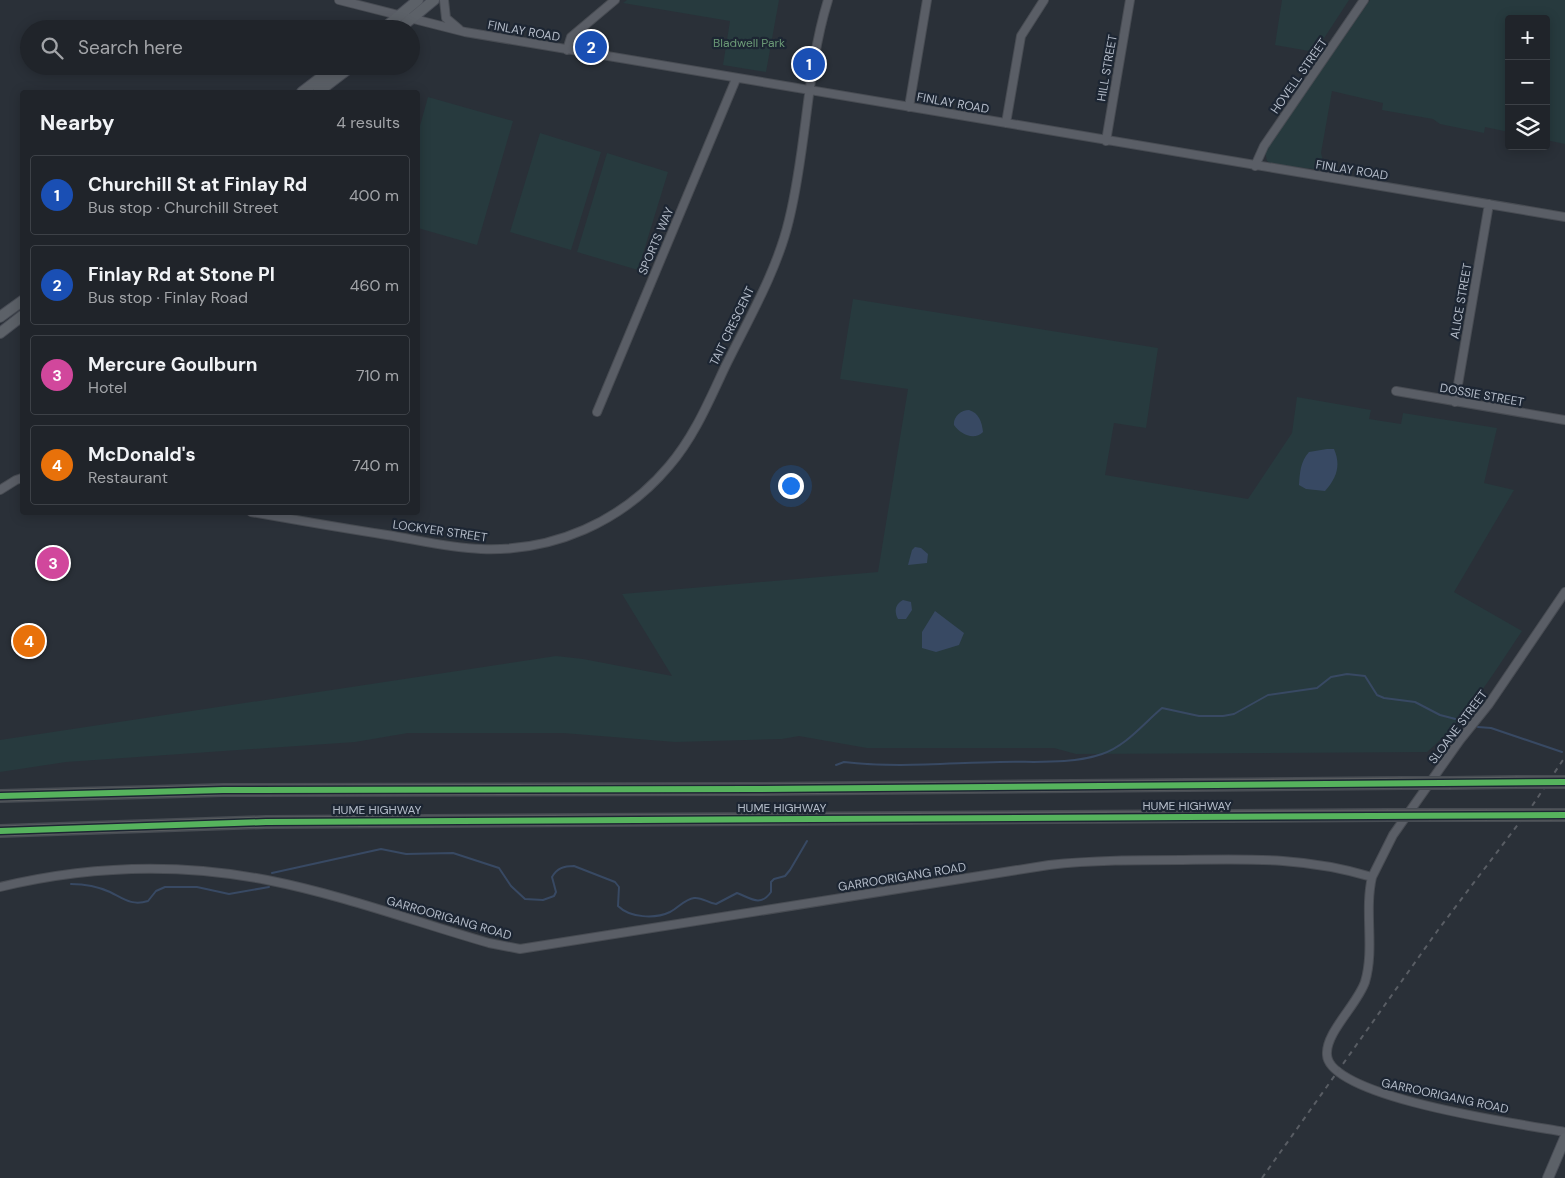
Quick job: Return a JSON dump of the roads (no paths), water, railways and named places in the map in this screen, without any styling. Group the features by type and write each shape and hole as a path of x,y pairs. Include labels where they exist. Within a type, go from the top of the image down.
{"highway":[{"name":"HUME HIGHWAY","path":"2,796 223,790 752,789 1565,782"},
{"name":"HUME HIGHWAY","path":"2,831 276,822 1565,815"}],"main road":[{"path":"394,20 418,0"},
{"path":"410,20 434,0"},
{"path":"305,90 324,75"},
{"path":"321,90 340,75"},
{"path":"0,317 20,302"},
{"path":"0,333 20,318"},
{"path":"1548,1178 1565,1138"}],"street":[{"name":"FINLAY ROAD","path":"339,0 420,20"},
{"path":"444,0 446,18 465,32"},
{"path":"567,50 571,37 615,0"},
{"name":"TAIT CRESCENT","path":"595,526 618,512 658,478 686,444 784,241 794,195 810,91 828,0"},
{"path":"909,107 927,0"},
{"path":"1006,123 1020,36 1044,0"},
{"name":"HILL STREET","path":"1106,140 1130,0"},
{"name":"HOVELL STREET","path":"1254,166 1264,146 1364,0"},
{"name":"FINLAY ROAD","path":"420,20 465,32 567,50 1565,217"},
{"name":"SPORTS WAY","path":"597,412 736,79"},
{"name":"ALICE STREET","path":"1455,402 1488,204"},
{"name":"DOSSIE STREET","path":"1396,391 1565,420"},
{"path":"0,490 20,479"},
{"name":"LOCKYER STREET","path":"269,515 478,549 524,548 568,537 595,526"},
{"name":"SLOANE STREET","path":"1372,877 1394,835 1460,740 1490,704 1565,592"},
{"name":"GARROORIGANG ROAD","path":"0,887 64,875 114,870 165,869 216,873 292,886 489,944 520,949 1067,863 1118,860 1303,861 1372,877 1368,903 1368,971 1359,996 1329,1043 1326,1057 1329,1064 1344,1077 1356,1084 1391,1097 1565,1132"}],"water":[{"path":"969,410 978,416 982,425 983,432 976,436 963,434 954,425 958,414"},
{"path":"1334,449 1337,460 1337,471 1329,486 1325,491 1306,489 1299,485 1301,468 1309,452"},
{"path":"915,547 921,548 928,554 927,563 908,565 912,550"},
{"path":"903,600 911,602 912,610 906,619 898,619 896,608"},
{"path":"935,611 964,633 959,645 936,652 922,648 922,632"}],"waterway":[{"path":"836,765 844,762 902,765 1077,760 1102,754 1119,746 1162,708 1199,716 1234,714 1268,695 1317,688 1331,677 1347,674 1365,676 1377,695 1384,698 1415,702 1440,715 1467,722"},
{"path":"1478,727 1491,728 1562,752"},
{"path":"272,873 381,849 406,854 453,853 499,868 511,886 525,899 543,900 554,896 556,892 552,877 556,871 564,867 574,866 615,882 619,887 618,906 623,910 636,915 657,916 670,912 694,898 700,898 716,904 737,893 754,900 763,899 771,892 771,882 774,879 785,876 790,870 807,841"},
{"path":"71,884 101,889 137,903 148,901 156,891 165,887 197,887 229,894 269,887"}],"railway":[{"path":"1262,1178 1438,930 1532,806 1565,757"}],"place":[{"name":"Finlay Rd at Stone Pl","path":"591,47"},
{"name":"Churchill St at Finlay Rd","path":"809,64"},
{"name":"Mercure Goulburn","path":"53,563"},
{"name":"McDonald's","path":"29,641"}],"park label":[{"name":"Bladwell Park","path":"749,43"}]}
